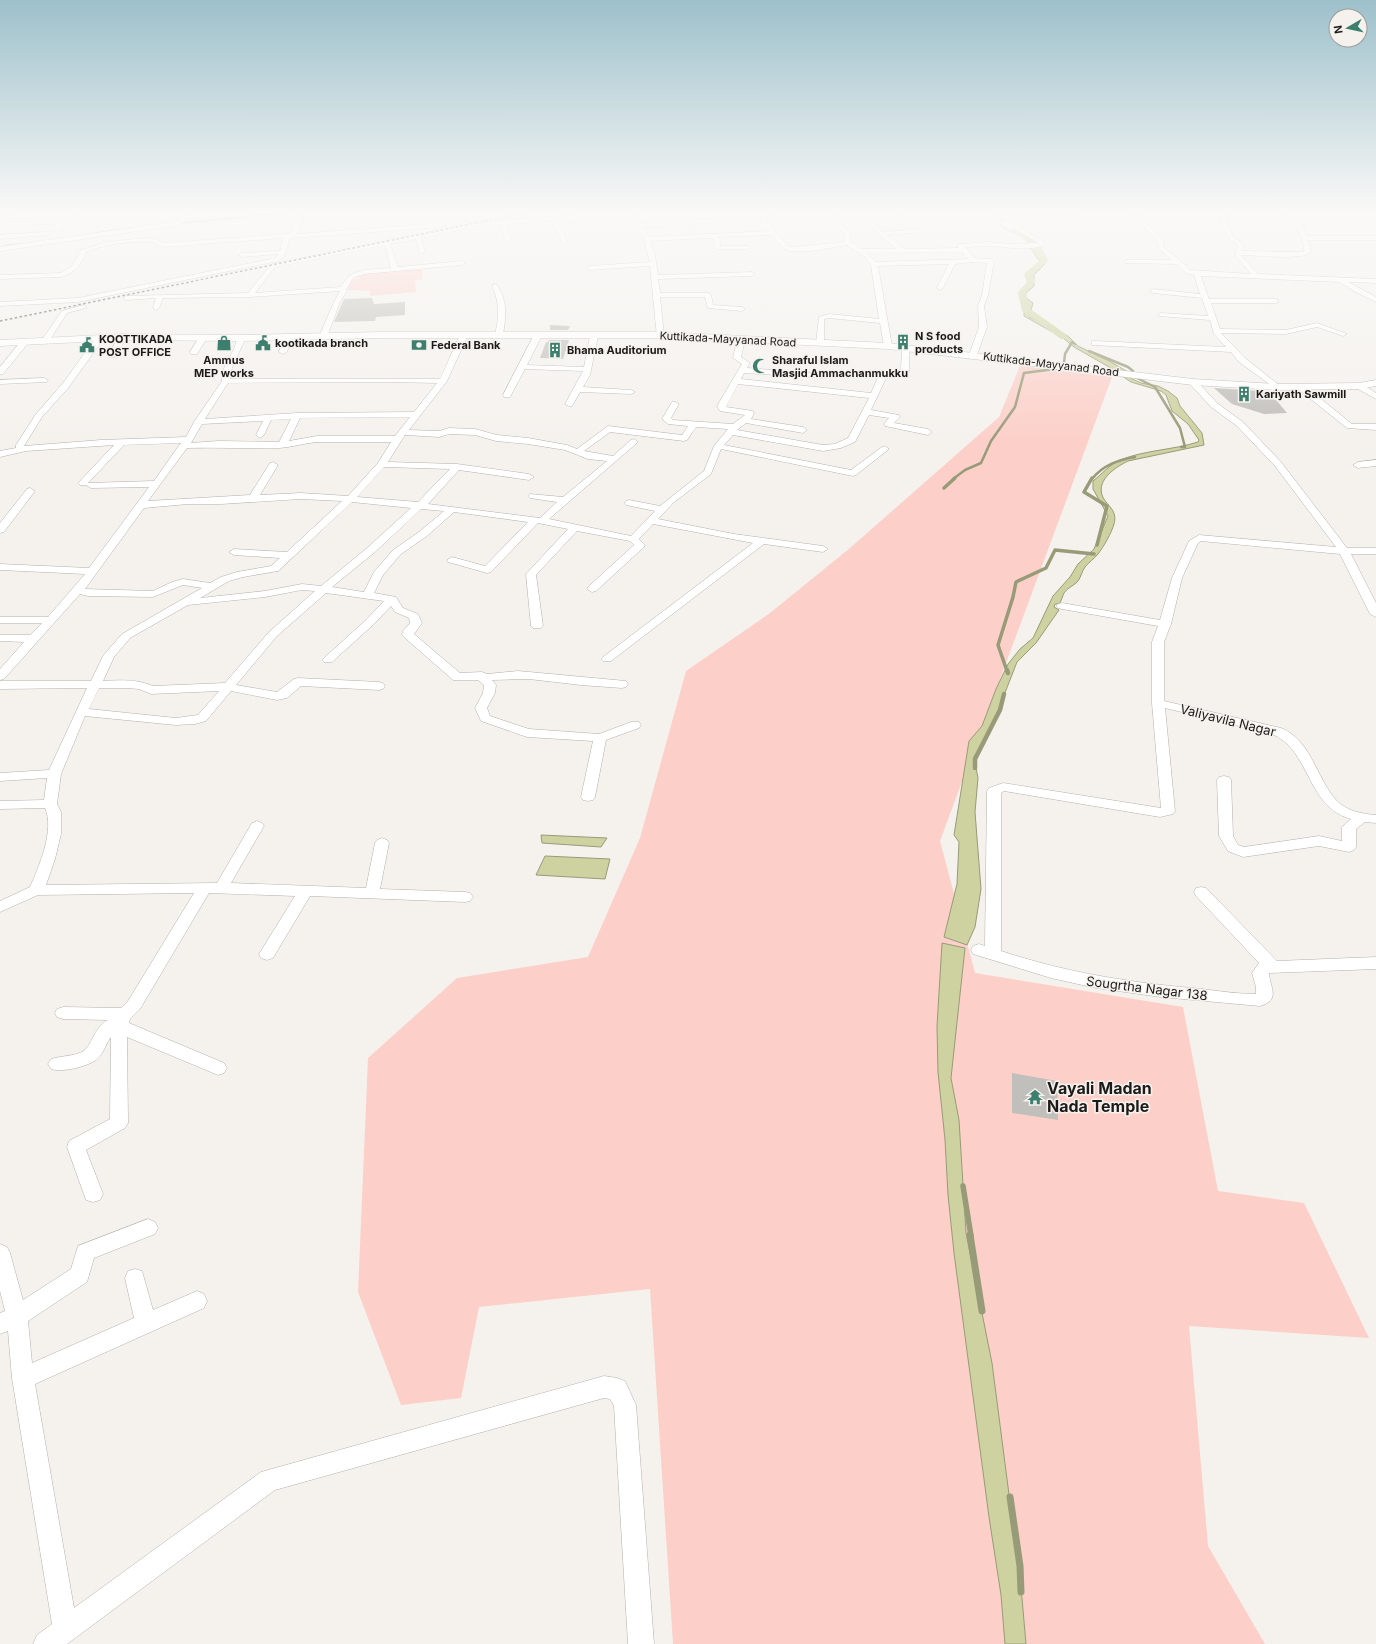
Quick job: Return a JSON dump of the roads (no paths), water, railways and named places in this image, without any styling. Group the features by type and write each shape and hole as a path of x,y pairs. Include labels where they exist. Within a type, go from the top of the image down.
{"main road":[{"name":"Kuttikada-Mayyanad Road","path":"0,343 123,337 241,338 382,335 660,335 906,347 1193,382 1276,387 1359,386 1376,383"}],"street":[{"path":"0,304 70,301 131,289"},
{"path":"250,295 255,289"},
{"path":"114,301 132,297 250,295 342,289 344,291 337,302 323,337"},
{"path":"496,289 504,306 499,335"},
{"path":"656,289 660,335"},
{"path":"878,289 882,320 888,346"},
{"path":"973,354 983,327 982,306 986,295 985,289"},
{"path":"1203,289 1217,331 1242,360 1276,387"},
{"path":"1354,289 1376,300"},
{"path":"1153,291 1206,298 1276,300"},
{"path":"656,295 708,295 710,307 742,309"},
{"path":"156,308 160,296"},
{"path":"45,340 64,312 91,305"},
{"path":"1162,315 1212,318"},
{"path":"820,343 821,318 823,317 829,316 882,320"},
{"path":"1217,331 1286,332 1317,325 1343,334"},
{"path":"50,804 54,774 81,712 109,656 126,636 225,579 241,574 274,569 290,555 350,499 382,464 400,435 443,381 464,335"},
{"path":"507,395 538,335"},
{"path":"569,404 586,375 594,336"},
{"path":"112,355 123,337"},
{"path":"283,352 288,337"},
{"path":"25,449 19,447 39,416 66,385 100,338"},
{"path":"194,352 204,338"},
{"path":"0,676 78,590 186,443 204,411 226,381 226,372 238,349 241,338"},
{"path":"633,539 661,509 708,472 718,446 733,429 749,416 750,413 724,409 722,406 746,363 737,358 741,340"},
{"path":"0,372 25,342"},
{"path":"1095,343 1233,350"},
{"path":"676,404 666,419 671,422 733,429 817,447 835,447 852,440 884,373 900,374 905,372 906,347"},
{"path":"523,366 529,368 587,369"},
{"path":"742,370 825,376"},
{"path":"0,382 44,380"},
{"path":"226,381 443,381"},
{"path":"736,382 874,396"},
{"path":"1193,382 1214,405 1240,424 1278,464 1344,551 1376,614"},
{"path":"1359,386 1376,397"},
{"path":"1301,387 1350,426 1376,427"},
{"path":"578,389 630,392"},
{"path":"866,412 896,417 888,424 928,432"},
{"path":"198,422 297,416 417,414"},
{"path":"282,445 297,416"},
{"path":"260,435 268,418"},
{"path":"744,420 803,430"},
{"path":"578,452 608,430 684,438 694,424"},
{"path":"0,454 25,449 122,442 282,445 304,440 439,434 449,431 475,432 496,438 528,441 567,448 588,456 614,459"},
{"path":"122,442 87,484 156,484"},
{"path":"452,560 488,570 539,520 603,470 634,442"},
{"path":"718,446 853,472 885,449"},
{"path":"1358,465 1376,463"},
{"path":"382,464 457,467 529,477"},
{"path":"253,498 273,465"},
{"path":"81,712 151,718 178,723 189,722 202,718 273,634 322,590 371,550 420,505 457,467"},
{"path":"0,530 5,518 30,491"},
{"path":"140,505 188,501 221,501 301,496 350,499 420,505 539,520 633,539 640,545 592,589"},
{"path":"533,496 565,500"},
{"path":"629,503 661,509"},
{"path":"368,594 378,574 397,552 422,534 452,509"},
{"path":"651,521 762,541 823,549"},
{"path":"537,626 531,574 575,527"},
{"path":"1158,703 1158,642 1165,624 1177,578 1194,541 1199,538 1344,551 1376,550"},
{"path":"607,659 762,541"},
{"path":"234,552 290,555"},
{"path":"0,567 92,572"},
{"path":"78,590 88,593 153,594 186,582 211,587"},
{"path":"186,602 258,595 283,591 296,587 308,587 392,599"},
{"path":"328,660 370,622 392,599"},
{"path":"392,599 399,610 414,616 416,623 409,631 408,635 457,677 482,676 490,685 489,693 481,708 485,718 527,733 600,738 635,725"},
{"path":"1062,606 1165,624"},
{"path":"0,620 50,620"},
{"path":"0,638 33,639"},
{"path":"483,678 499,675 538,676 576,681 622,684"},
{"path":"0,685 94,686 126,684 142,686 151,690 228,687 277,696 283,695 298,682 378,686"},
{"name":"Sougrtha Nagar 138","path":"1158,703 1168,811 1160,814 1003,787 994,791 986,952 1037,969 1136,989 1248,1000 1260,1000 1264,998 1264,987 1260,973 1264,967 1273,966"},
{"name":"Valiyavila Nagar","path":"1158,703 1276,731 1286,735 1297,746 1331,803 1339,810 1350,815 1369,818"},
{"path":"588,798 595,756 600,738"},
{"path":"0,777 54,774"},
{"path":"1224,780 1226,836 1233,848 1242,852 1319,841 1350,847 1349,827 1369,818"},
{"path":"0,805 50,804 54,808 56,822 47,866 36,890"},
{"path":"221,888 257,826"},
{"path":"372,894 382,843"},
{"path":"0,907 36,890 221,888 465,897"},
{"path":"57,1064 87,1058 94,1052 100,1038 108,1028 122,1020 134,1005 204,889"},
{"path":"266,954 306,891"},
{"path":"1201,892 1273,966 1376,963"},
{"path":"63,1014 122,1020 218,1068"},
{"path":"93,1194 76,1147 119,1123 122,1020"},
{"path":"8,1320 80,1275 85,1252 148,1228"},
{"path":"0,1253 8,1320 23,1378 56,1637 269,1480 604,1387 610,1387 616,1389 625,1405 642,1644"},
{"path":"136,1278 146,1323"},
{"path":"23,1378 197,1301"}],"waterway":[{"path":"1025,289 1022,292 1026,311 1064,337"},
{"path":"1064,363 1065,354 1072,342 1075,344"},
{"path":"1089,351 1128,367 1133,371"},
{"path":"953,479 965,470 981,463 991,441 1015,407 1024,373 1062,368"},
{"path":"1135,377 1155,387 1180,428 1185,447 1181,447"},
{"path":"1092,479 1101,470 1111,464 1135,457"},
{"path":"944,488 955,478"},
{"path":"1092,478 1084,492 1107,506 1097,545"},
{"path":"1007,671 998,645 1013,597 1016,582 1046,568 1055,550 1094,554"},
{"path":"975,768 975,759 1000,710 1004,694"},
{"path":"963,1186 971,1236"},
{"path":"970,1235 982,1311"},
{"path":"1010,1497 1020,1566 1021,1592"}],"railway":[{"path":"0,321 157,289"}],"place":[{"name":"N S food products","path":"903,342"},
{"name":"Ammus MEP works","path":"224,343"},
{"name":"kootikada branch","path":"263,343"},
{"name":"KOOTTIKADA POST OFFICE","path":"87,345"},
{"name":"Federal Bank","path":"419,345"},
{"name":"Bhama Auditorium","path":"555,350"},
{"name":"Sharaful Islam Masjid Ammachanmukku","path":"760,366"},
{"name":"Kariyath Sawmill","path":"1244,394"},
{"name":"Vayali Madan Nada Temple","path":"1035,1097"}]}
